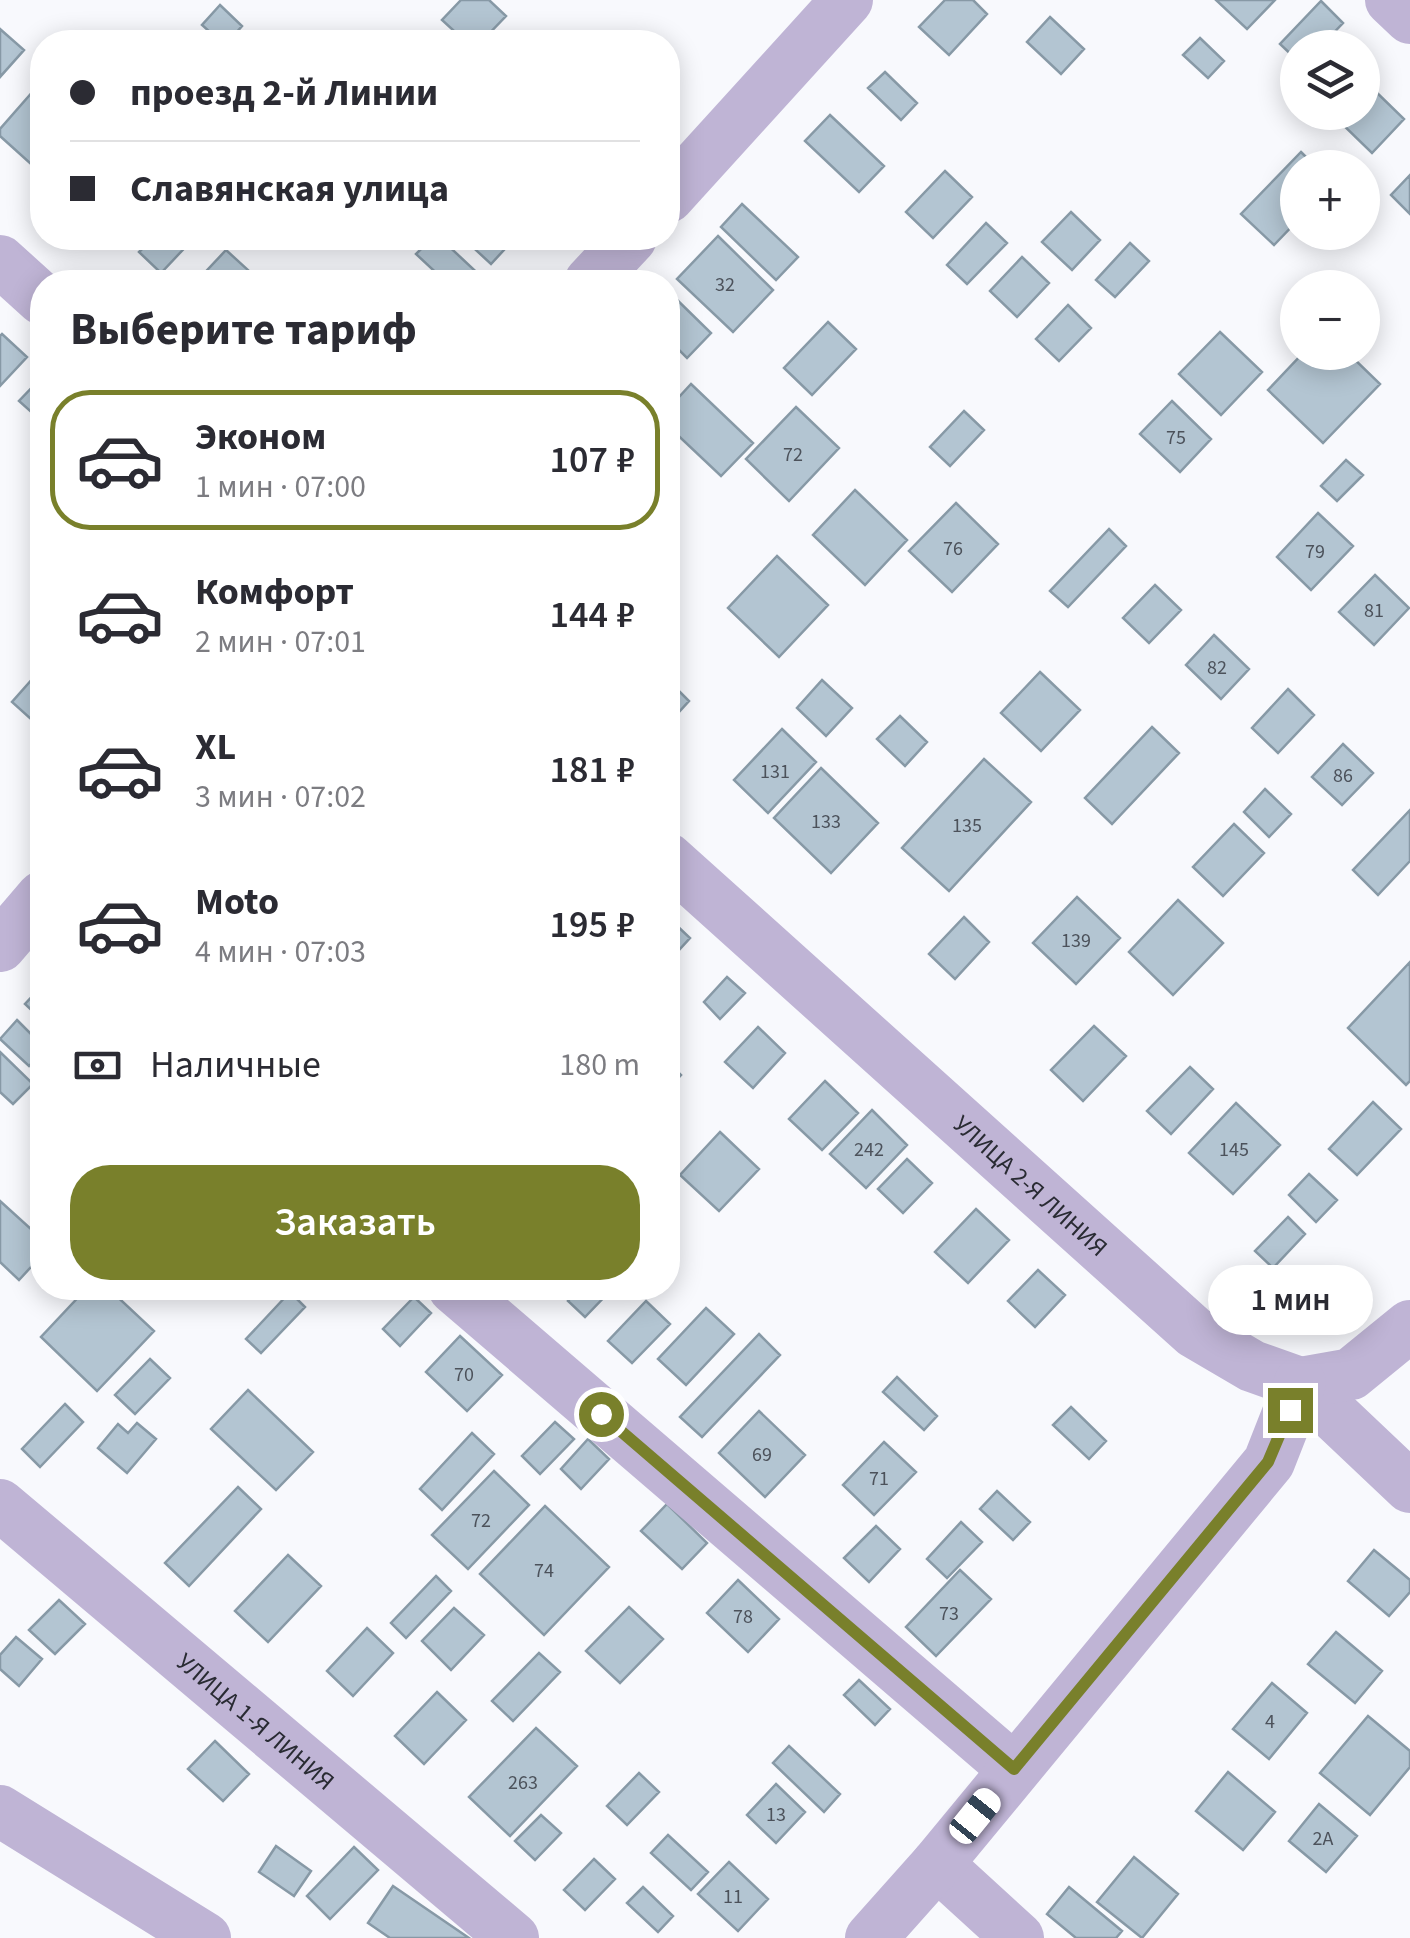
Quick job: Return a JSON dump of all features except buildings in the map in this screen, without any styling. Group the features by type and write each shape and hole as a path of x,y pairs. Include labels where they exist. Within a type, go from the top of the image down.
{"street":[{"path":"680,184 847,0"},
{"path":"1390,0 1410,18"},
{"path":"601,270 619,250"},
{"path":"0,261 30,288"},
{"name":"УЛИЦА 2-Я ЛИНИЯ","path":"680,870 1194,1332 1252,1366 1300,1383 1410,1487"},
{"path":"468,1300 1014,1769"},
{"path":"870,1938 936,1864 1268,1462 1300,1383 1350,1374 1410,1326"},
{"name":"УЛИЦА 1-Я ЛИНИЯ","path":"0,1505 513,1938"},
{"path":"0,1811 205,1938"},
{"path":"936,1864 1018,1938"}],"route":[{"path":"601,1414 1014,1769 1268,1462 1290,1410"}]}
